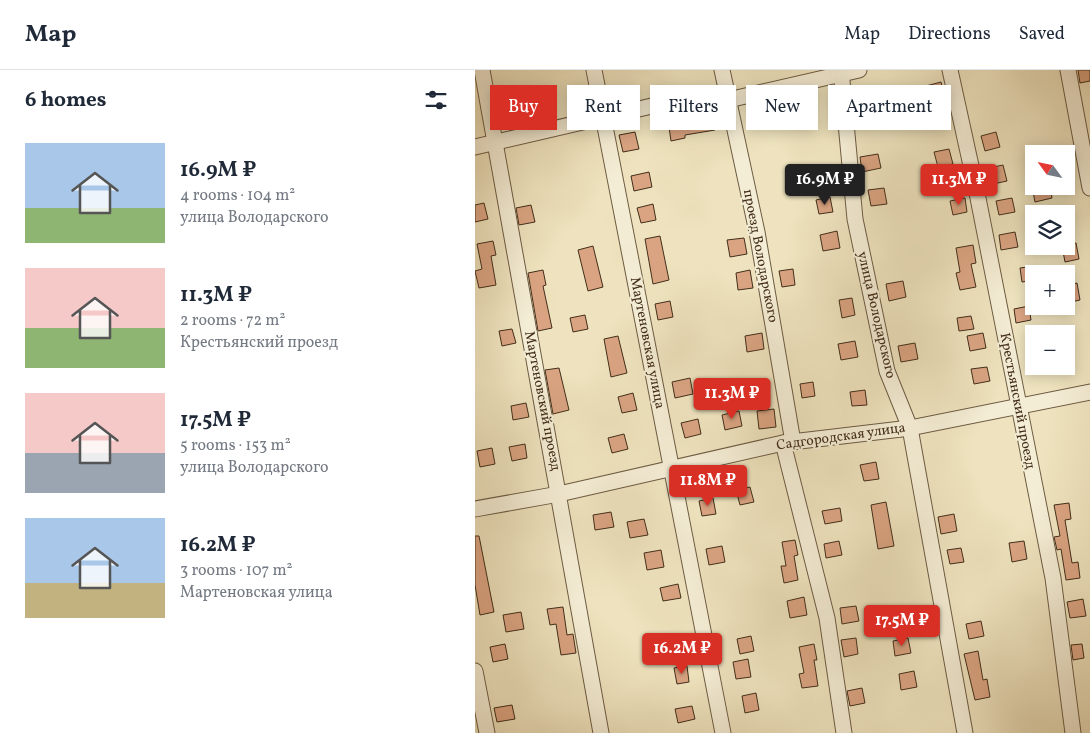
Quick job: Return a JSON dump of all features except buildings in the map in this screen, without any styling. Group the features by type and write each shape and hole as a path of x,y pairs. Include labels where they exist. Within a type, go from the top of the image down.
{"street":[{"name":"Мартеновский проезд","path":"482,70 601,733"},
{"name":"Мартеновская улица","path":"594,70 597,85"},
{"name":"проезд Володарского","path":"722,70 725,85"},
{"path":"736,98 841,72 859,70"},
{"name":"Крестьянский проезд","path":"949,70 977,194 1053,578 1073,733"},
{"path":"1068,70 1090,188"},
{"name":"улица Володарского","path":"841,72 855,219 887,371 910,428 965,733"},
{"path":"475,146 567,127"},
{"name":"Мартеновская улица","path":"605,130 723,733"},
{"name":"проезд Володарского","path":"735,130 757,232 788,443 827,618 844,733"},
{"name":"Садгородская улица","path":"475,508 559,494 672,467 788,443 910,428 1090,392"},
{"path":"475,671 487,733"}]}
